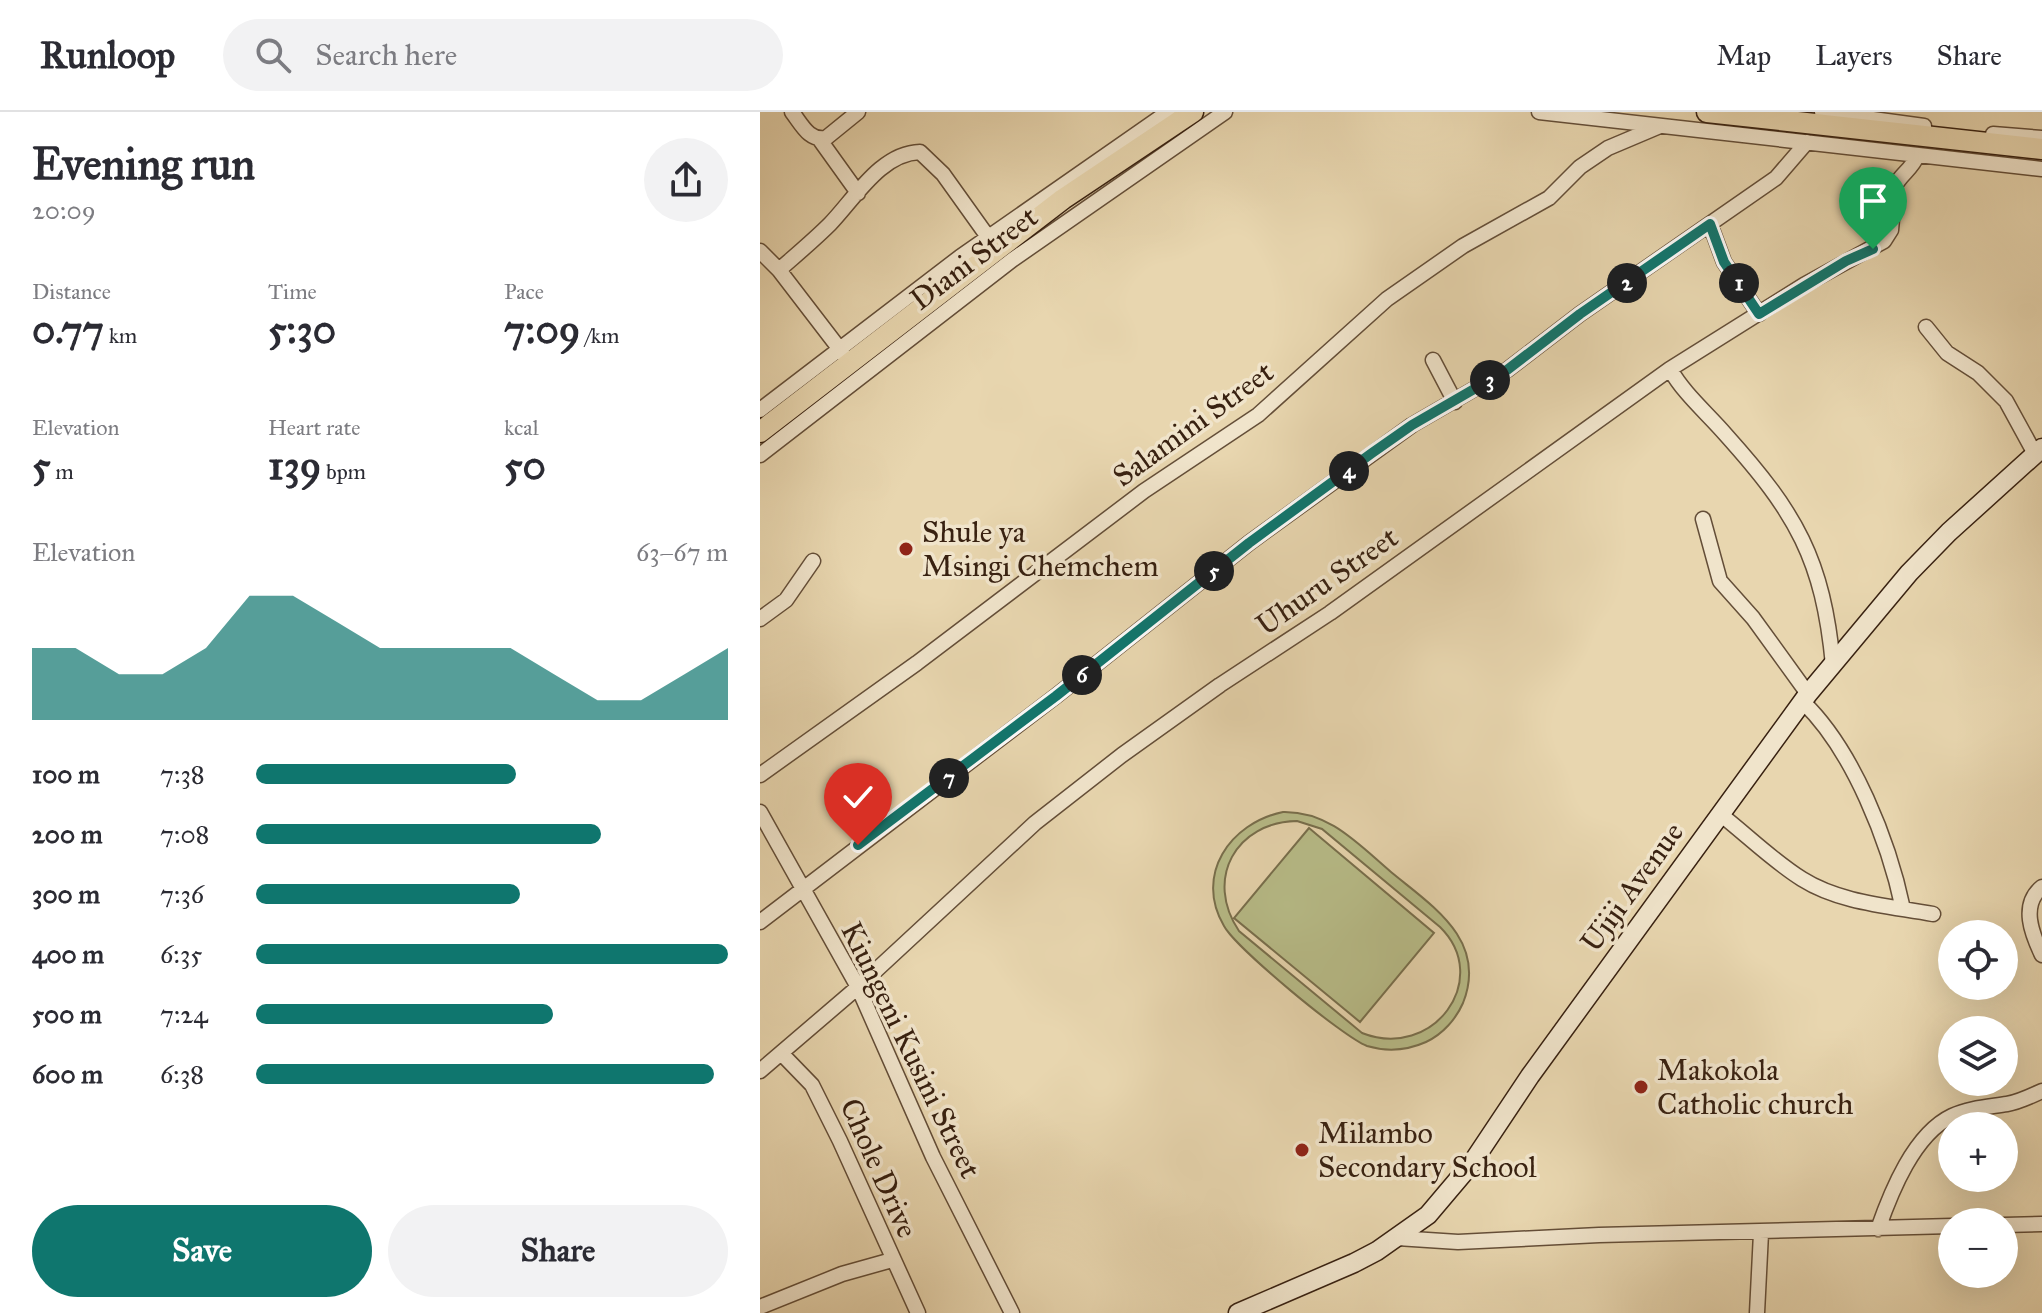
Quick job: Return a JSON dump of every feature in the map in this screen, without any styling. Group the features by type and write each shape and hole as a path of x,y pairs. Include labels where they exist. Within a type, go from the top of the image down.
{"main road":[{"path":"760,432 844,355 1063,199 1193,112"},
{"path":"1707,112 2042,149"},
{"name":"Ujiji Avenue","path":"1238,1313 1354,1263 1397,1238 1428,1215 1472,1163 1530,1076 1806,698 1929,553 2038,451"}],"street":[{"path":"792,112 812,137 820,140 858,193"},
{"path":"820,140 858,112"},
{"path":"760,410 844,355 988,237 1168,112"},
{"name":"Diani Street","path":"760,455 1012,260 1225,112"},
{"path":"1539,112 2042,169"},
{"path":"1822,112 1918,126 2042,138"},
{"name":"Salamini Street","path":"760,775 917,663 1144,491 1258,415 1387,299 1463,246 1549,198 1580,167 1608,148 1660,126"},
{"path":"760,922 1056,696 1249,543 1412,425 1507,370 1580,314 1776,178 1807,142"},
{"path":"779,270 828,226 891,161 906,152 920,152 943,174 988,237"},
{"name":"Uhuru Street","path":"760,1071 858,987 1035,823 1122,755 1220,685 1330,613 1670,369 1814,279 1884,241 1891,230 1895,186 1912,169 1917,156"},
{"path":"1710,224 1724,262 1759,314"},
{"path":"762,257 779,270 844,355"},
{"path":"1926,327 1947,353 1978,373 2006,401 2038,451"},
{"path":"1433,360 1455,402"},
{"path":"1670,369 1679,386 1728,436 1795,521 1822,590 1830,625 1833,665"},
{"path":"1703,519 1720,581 1753,618 1820,717 1871,810 1895,872 1903,909"},
{"path":"760,619 786,600 813,561"},
{"name":"Kiungeni Kusini Street","path":"760,812 858,987 933,1157 1012,1313"},
{"path":"1720,814 1802,879 1857,900 1933,914"},
{"path":"2042,887 2035,894 2029,920 2042,955"},
{"name":"Chole Drive","path":"781,1053 812,1085 918,1313"},
{"path":"1878,1229 1912,1156 1936,1127 1969,1110 2011,1104 2042,1091"},
{"path":"2018,1225 2042,1224"},
{"path":"1397,1238 1458,1242 1599,1235 1938,1227"},
{"path":"1757,1313 1761,1233"},
{"path":"760,1307 842,1274 892,1260"}],"green space":[{"path":"1283,812 1299,813 1329,823 1423,898 1452,927 1468,961 1469,981 1460,1009 1438,1035 1412,1047 1382,1049 1367,1046 1314,1010 1248,953 1224,926 1216,907 1213,888 1216,870 1222,854 1233,839 1264,818","holes":["1297,821 1322,829 1440,927 1455,948 1460,969 1457,991 1448,1010 1432,1025 1412,1036 1388,1039 1362,1033 1239,931 1229,911 1225,892 1226,874 1232,857 1243,843 1257,831 1276,824"]},
{"path":"1309,828 1434,933 1360,1022 1234,918"}],"place":[{"name":"Shule ya Msingi Chemchem","path":"906,549"},
{"name":"Makokola Catholic church","path":"1641,1087"},
{"name":"Milambo Secondary School","path":"1302,1150"}],"route":[{"path":"858,845 1056,696 1249,543 1372,453 1412,425 1507,370 1580,314 1710,224 1724,262 1759,314 1846,261 1873,249"}]}
